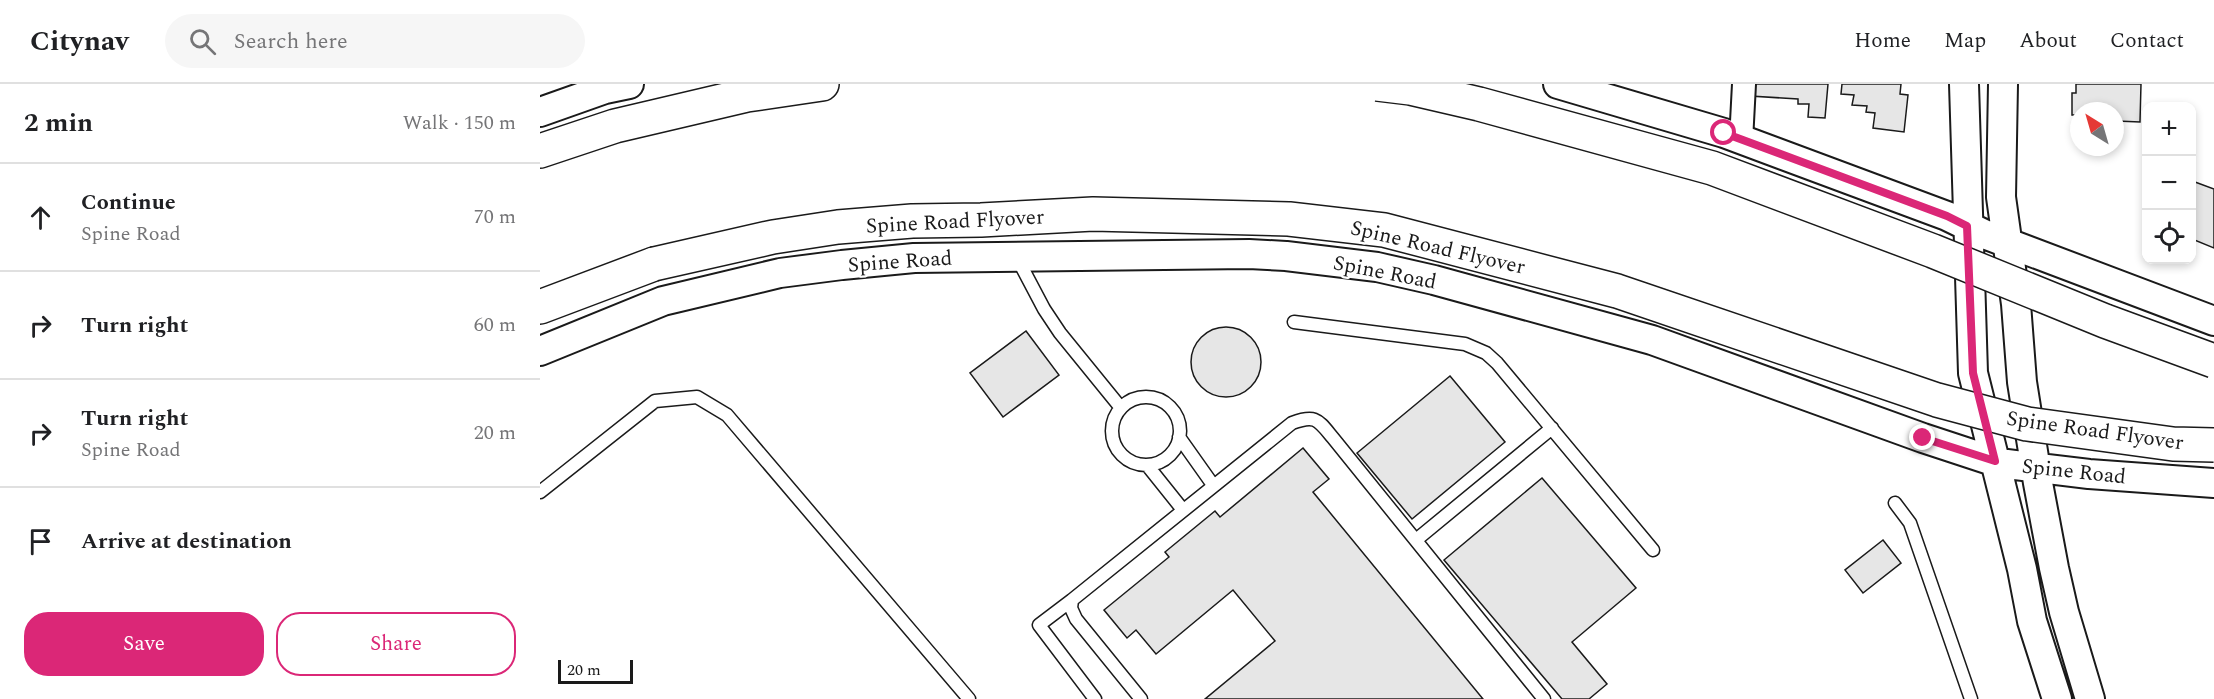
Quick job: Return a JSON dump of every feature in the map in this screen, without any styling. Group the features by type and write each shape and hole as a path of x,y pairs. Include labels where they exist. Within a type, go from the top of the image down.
{"main road":[{"path":"540,152 615,126 747,95 822,84"},
{"path":"1377,84 1410,88 1479,104 1712,168 1933,250 2105,321 2214,361"},
{"name":"Spine Road Flyover","path":"540,307 654,264 773,237 838,227 912,221 1093,214 1299,220 1384,230 1617,291 1664,305 1915,393 2027,424 2173,444 2214,446"}],"street":[{"path":"540,112 605,89 629,84"},
{"path":"1558,84 1713,129 1947,216 2008,243 2214,321"},
{"path":"1742,141 1744,84"},
{"path":"1964,84 1973,373 2022,569 2032,621 2056,699"},
{"path":"2003,84 2001,197 2016,304 2022,382 2035,467 2064,612 2090,699"},
{"name":"Spine Road","path":"540,351 663,301 780,273 914,258 1249,254 1286,256 1377,267 1434,280 1652,340 1923,438 1995,461 2112,476 2214,483"}],"lane":[{"path":"1016,256 1044,309 1060,333 1121,408"},
{"path":"1294,322 1465,344 1486,353 1497,363 1653,550"},
{"path":"540,492 655,400 697,397 727,415 969,699"},
{"path":"1140,397 1151,397 1170,407 1179,427 1179,437 1175,448 1158,463 1147,465 1125,458 1117,450 1112,439 1115,417 1121,408 1129,401 1140,397"},
{"path":"1095,699 1039,625 1292,423 1306,417 1318,421 1544,699"},
{"path":"1416,540 1552,428"},
{"path":"1179,437 1213,485"},
{"path":"1147,465 1182,510"},
{"path":"1895,503 1910,523 1971,699"},
{"path":"1072,600 1071,608 1076,619 1134,697"}],"building":[{"path":"1751,84 1828,84 1825,118 1808,117 1809,104 1798,104 1798,99 1750,96"},
{"path":"1842,84 1901,84 1900,94 1908,95 1904,132 1873,128 1875,113 1866,112 1867,106 1852,105 1854,95 1841,94"},
{"path":"2076,84 2141,84 2140,122 2124,121 2124,102 2072,102 2072,93 2076,93"},
{"path":"2196,182 2214,189 2214,248 2196,241"},
{"path":"1233,327 1246,333 1255,342 1259,348 1261,362 1259,376 1251,387 1240,395 1219,397 1201,387 1193,376 1191,355 1201,337 1212,329"},
{"path":"1026,331 1059,375 1003,417 970,373"},
{"path":"1450,376 1505,442 1412,519 1357,453"},
{"path":"1303,448 1329,479 1313,492 1483,699 1205,699 1275,641 1233,590 1156,654 1136,630 1127,638 1104,610 1169,557 1165,552 1215,511 1220,517"},
{"path":"1542,478 1636,588 1572,642 1607,684 1589,699 1562,699 1444,560"},
{"path":"1883,540 1901,563 1863,593 1845,570"}],"route":[{"path":"1724,133 1947,216 1967,226 1973,373 1995,461 1923,438"}]}
